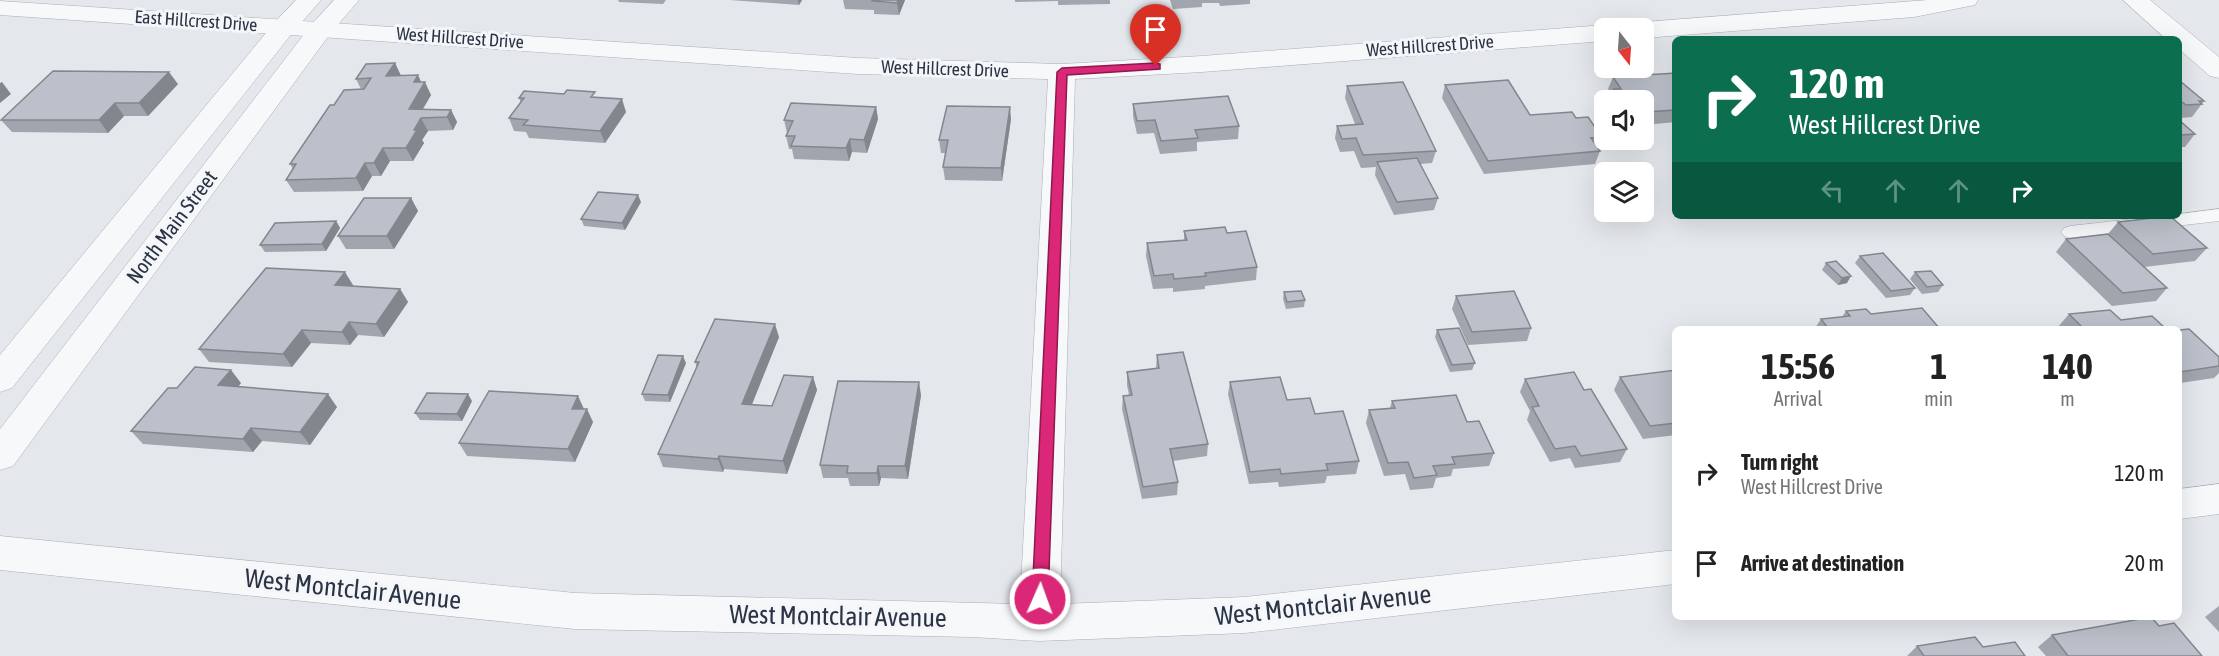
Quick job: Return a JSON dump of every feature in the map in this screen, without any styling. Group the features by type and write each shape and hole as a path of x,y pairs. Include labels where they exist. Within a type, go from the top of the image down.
{"street":[{"name":"North Main Street","path":"0,379 284,27 309,0"},
{"name":"North Main Street","path":"0,456 321,29 347,0"},
{"path":"1654,29 1914,10 1966,0"},
{"path":"2135,0 2178,36"},
{"name":"East Hillcrest Drive","path":"0,8 284,27"},
{"name":"West Hillcrest Drive","path":"284,27 858,66 1062,72 1203,64 1594,34"},
{"path":"2182,39 2219,70"},
{"path":"1039,622 1062,72"},
{"path":"2182,504 2219,499"},
{"name":"West Montclair Avenue","path":"0,553 575,611 1039,622 1245,615 1672,567"}],"lane":[{"path":"2070,232 2219,215"}],"building":[{"path":"873,0 898,0 897,3"},
{"path":"395,63 386,76 418,75 414,82 425,82 409,109 451,110 447,117 421,118 406,148 383,148 374,163 365,163 356,178 286,180 296,164 290,164 330,105 334,105 344,90 364,89 371,78 356,79 366,64"},
{"path":"53,71 169,72 139,103 115,103 99,120 1,120"},
{"path":"1672,73 1672,110 1654,111 1654,90 1614,89 1621,89 1614,78 1654,78 1654,74"},
{"path":"1508,80 1530,115 1572,112 1576,118 1588,117 1594,126 1594,138 1591,138 1594,142 1594,150 1600,151 1488,161 1445,85"},
{"path":"1403,82 1436,151 1363,155 1356,138 1342,139 1337,126 1363,124 1347,86"},
{"path":"2182,83 2204,101 2199,101 2202,104 2186,105 2182,102"},
{"path":"567,90 595,92 591,97 622,99 600,131 523,125 528,120 509,118 524,98 519,98 524,91 564,94"},
{"path":"1228,96 1239,126 1195,130 1198,138 1161,141 1155,120 1137,121 1133,104"},
{"path":"791,103 876,107 864,140 850,139 846,148 791,146 795,136 786,136 793,121 784,120"},
{"path":"947,106 1010,107 1001,168 943,167 948,140 939,140"},
{"path":"2182,123 2195,134 2182,135"},
{"path":"1417,158 1438,198 1397,202 1377,162"},
{"path":"598,192 638,195 622,223 581,219"},
{"path":"364,198 411,198 387,236 338,236"},
{"path":"2173,219 2207,248 2153,254 2118,222"},
{"path":"336,221 322,244 260,245 275,223"},
{"path":"1225,227 1227,233 1246,231 1257,267 1174,279 1173,274 1154,276 1147,243 1187,240 1184,231"},
{"path":"2108,234 2167,288 2123,293 2066,239"},
{"path":"1883,253 1915,288 1891,291 1860,256"},
{"path":"1836,261 1851,276 1842,278 1826,263"},
{"path":"266,268 345,272 335,285 400,289 376,324 349,322 342,332 302,330 283,354 199,349"},
{"path":"1931,271 1943,285 1927,287 1915,272"},
{"path":"1301,291 1305,300 1287,302 1284,292"},
{"path":"1514,291 1531,328 1472,332 1456,296"},
{"path":"1922,308 1937,326 1826,326 1821,319 1850,316 1846,311 1866,309 1871,314"},
{"path":"2110,310 2121,320 2152,316 2163,326 2081,326 2069,314"},
{"path":"715,319 775,324 742,404 772,406 784,375 813,377 783,461 658,454 699,362 695,362"},
{"path":"1459,328 1475,363 1452,365 1437,330"},
{"path":"2189,329 2219,357 2219,366 2182,372 2182,330"},
{"path":"1183,352 1208,444 1170,449 1178,482 1143,487 1123,396 1132,395 1127,372 1159,368 1157,355"},
{"path":"658,355 683,356 668,395 642,394"},
{"path":"195,367 231,370 218,385 328,394 300,432 251,428 243,439 131,431 168,388 177,388"},
{"path":"1672,370 1672,423 1650,426 1620,377"},
{"path":"1574,372 1584,390 1591,389 1627,449 1581,456 1575,446 1555,449 1532,407 1539,406 1525,379"},
{"path":"1280,377 1287,400 1310,398 1315,414 1343,411 1359,461 1326,464 1328,470 1281,474 1280,469 1250,472 1230,382"},
{"path":"838,381 919,382 905,466 878,466 877,473 847,473 848,466 820,465"},
{"path":"489,391 578,396 572,409 587,409 568,449 459,443"},
{"path":"427,393 468,394 457,414 415,413"},
{"path":"1456,395 1467,422 1479,421 1494,453 1452,457 1455,464 1433,466 1437,475 1414,478 1408,462 1388,463 1369,410 1395,408 1392,401"},
{"path":"2134,620 2154,620 2159,626 2174,623 2202,656 2068,656 2052,635"},
{"path":"1975,637 1983,647 2015,642 2025,656 1924,656 1917,646"}],"route":[{"path":"1040,599 1062,72 1156,66"}]}
